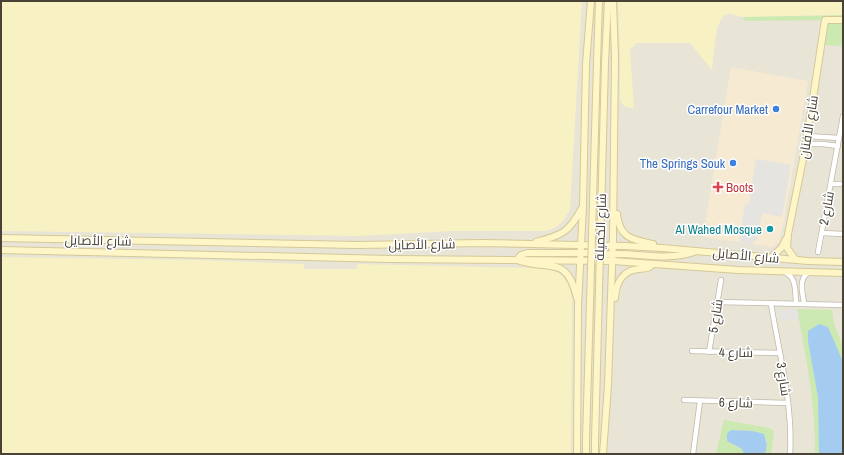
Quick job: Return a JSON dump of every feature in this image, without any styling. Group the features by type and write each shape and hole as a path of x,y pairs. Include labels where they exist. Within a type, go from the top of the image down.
{"main road":[{"path":"578,454 578,306 583,206 586,64 591,1"},
{"name":"شارع الخميلة","path":"586,454 599,1"},
{"name":"شارع الخميلة","path":"595,454 605,63 608,1"},
{"path":"603,454 608,385 613,261 615,57 613,1"},
{"name":"شارع الأفنان","path":"795,259 787,248 788,234 806,144 825,20 843,20"},
{"path":"614,198 617,206 618,222 625,234 634,240 654,244 662,248"},
{"path":"528,244 562,234 574,222 583,206"},
{"name":"شارع الأفنان","path":"772,257 782,247 788,234"},
{"name":"شارع الأصايل","path":"1,238 357,245 483,243 581,245 662,248 843,262"},
{"path":"578,306 571,279 562,270 550,266 530,264 517,260 521,255 527,252 597,252 613,246"},
{"name":"شارع الأصايل","path":"1,250 398,259 613,261 738,270 843,273"},
{"path":"580,261 600,255 675,256 698,251"},
{"path":"610,313 615,302 616,287 622,277 632,270 648,268 653,264"}],"street":[{"name":"شارع 2","path":"818,252 843,116"},
{"path":"807,136 839,138"},
{"path":"816,137 816,144"},
{"path":"828,138 828,144"},
{"path":"806,144 828,144 838,146"},
{"path":"831,184 843,184"},
{"path":"822,233 843,234"},
{"path":"784,272 791,276 794,282 796,304"},
{"path":"804,304 802,282 805,276 811,272"},
{"name":"شارع 5","path":"709,352 720,280"},
{"path":"794,282 802,282"},
{"path":"717,302 843,305"},
{"name":"شارع 3","path":"771,304 788,403 790,454"},
{"name":"شارع 4","path":"692,351 780,353"},
{"name":"شارع 6","path":"684,400 788,403"},
{"path":"693,454 700,401"}],"shaded area":[{"path":"1,1 843,1 843,454 1,454"},
{"path":"731,67 808,81 785,216 779,242 772,247 703,237"},
{"path":"756,159 791,165 782,217 762,213 757,241 754,240 753,244 739,242 745,203 749,204"},
{"path":"795,309 795,311 798,311 799,319 781,321 779,311"}],"green space":[{"path":"843,15 843,20 745,21 743,17"},
{"path":"843,21 843,43 841,43 841,46 825,45 828,22"},
{"path":"797,309 832,310 834,324 843,347 843,454 815,454 812,399"},
{"path":"724,420 769,428 774,431 771,454 765,454 767,440 753,431 731,430 727,441 742,449 744,454 716,454"}],"sand":[{"path":"1,1 582,1 570,209 561,223 547,231 454,231 358,236 1,231"},
{"path":"618,1 843,1 843,15 743,17 727,14 721,19 717,32 712,70 690,43 636,43 630,50 634,108 632,108 624,106 620,101"},
{"path":"1,257 200,260 304,264 304,269 357,269 357,264 538,268 552,270 566,280 569,285 572,300 571,454 1,454"}],"water":[{"path":"819,324 828,327 843,362 843,454 819,454 818,397 808,341 808,331"},
{"path":"731,430 753,431 764,434 767,445 765,454 744,454 742,449 727,441 727,434"}],"place":[{"name":"Carrefour Market","path":"776,109"},
{"name":"The Springs Souk","path":"733,163"},
{"name":"Boots","path":"718,187"},
{"name":"Al Wahed Mosque","path":"770,229"}]}
